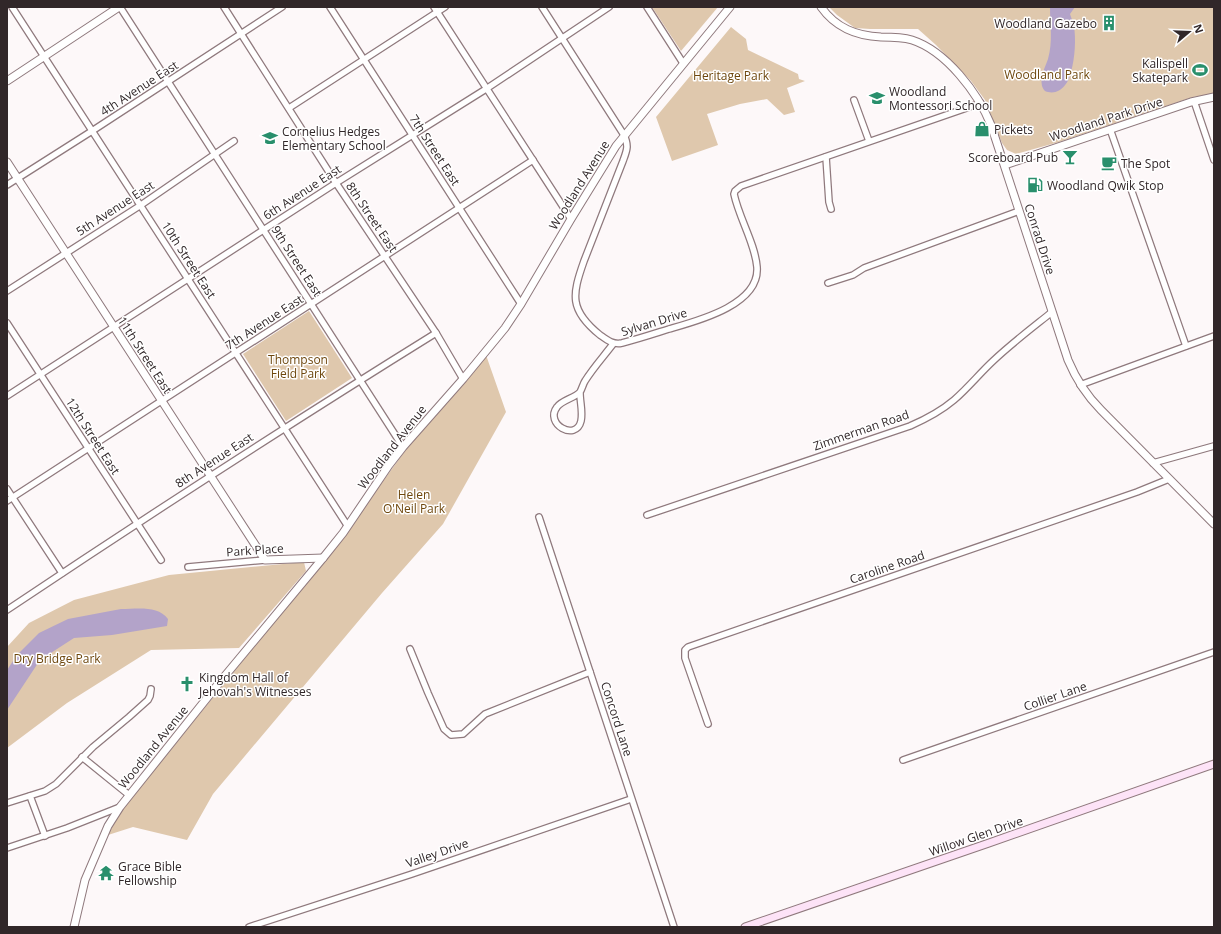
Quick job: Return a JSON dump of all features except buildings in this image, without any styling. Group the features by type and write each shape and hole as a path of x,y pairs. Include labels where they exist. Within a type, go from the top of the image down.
{"main road":[{"name":"Willow Glen Drive","path":"745,927 1214,764"}],"street":[{"name":"10th Street East","path":"12,7 347,525"},
{"path":"7,81 119,7"},
{"name":"9th Street East","path":"119,7 403,447"},
{"name":"8th Street East","path":"224,7 336,183 436,333 463,379"},
{"name":"4th Avenue East","path":"7,185 282,7"},
{"name":"7th Street East","path":"330,7 521,304"},
{"path":"288,108 364,60 435,10 446,7"},
{"path":"542,7 624,135"},
{"name":"6th Avenue East","path":"7,396 336,183 413,136 609,7"},
{"path":"647,7 683,63"},
{"name":"Woodland Avenue","path":"74,927 85,880 108,826 120,807 219,683 323,558 403,447 463,379 505,328 616,146 730,7"},
{"name":"Conrad Drive","path":"821,7 833,21 844,29 870,36 906,39 928,47 943,59 963,79 981,103 992,124 1068,360 1080,385 1097,407 1214,524"},
{"path":"435,10 571,219"},
{"name":"Woodland Park Drive","path":"1005,165 1194,101 1214,97"},
{"path":"854,100 869,142"},
{"path":"1194,101 1214,160"},
{"path":"831,209 829,202 826,157 981,103"},
{"path":"1110,129 1186,346"},
{"name":"Sylvan Drive","path":"624,135 628,142 628,147 578,277 575,292 576,306 582,316 598,333 613,344 622,343 713,315 728,308 741,298 752,287 756,280 757,266 753,250 735,200 735,191 741,186 826,157"},
{"name":"5th Avenue East","path":"7,291 141,205 234,141"},
{"name":"7th Avenue East","path":"7,501 533,160"},
{"name":"11th Street East","path":"7,162 265,560"},
{"path":"828,283 853,275 864,268 1019,211"},
{"name":"Zimmerman Road","path":"648,515 910,426 925,419 954,400 1018,339 1052,312"},
{"name":"12th Street East","path":"7,323 161,560"},
{"name":"8th Avenue East","path":"7,610 137,523 436,333"},
{"path":"1080,385 1214,336"},
{"path":"580,393 565,400 557,407 554,414 556,422 560,428 566,431 573,430 579,426 581,420 580,393 585,381 613,344"},
{"path":"1154,463 1214,446"},
{"name":"Caroline Road","path":"708,724 685,658 685,650 688,647 1137,492 1169,479"},
{"path":"7,489 62,573"},
{"name":"Concord Lane","path":"539,517 674,927"},
{"name":"Park Place","path":"188,567 265,560 323,558"},
{"path":"410,649 444,729 451,735 463,734 485,714 590,672"},
{"name":"Collier Lane","path":"902,760 1214,652"},
{"path":"7,803 45,791 56,784 82,757 148,700 151,689"},
{"path":"82,757 129,795"},
{"path":"30,796 45,836"},
{"name":"Valley Drive","path":"249,927 412,874 631,799"},
{"path":"7,848 103,815 120,807"}],"green space":[{"path":"652,7 718,7 681,51"},
{"name":"Woodland Park","path":"829,7 1214,7 1214,94 1193,97 1059,142 1016,154 1007,150 1002,143 985,100 971,81 918,29 855,28"},
{"name":"Heritage Park","path":"731,27 746,39 748,50 798,74 799,79 805,81 787,88 795,112 784,115 767,99 740,104 707,114 718,145 672,161 656,117"},
{"name":"Thompson Field Park","path":"309,311 352,378 286,421 243,354"},
{"name":"Helen O'Neil Park","path":"486,355 506,412 443,524 382,593 213,794 187,840 133,827 108,835 126,805 355,522 405,451"},
{"name":"Dry Bridge Park","path":"304,562 306,571 239,648 151,650 67,703 7,748 7,647 29,623 74,600 169,575"}],"shaded area":[{"path":"1050,7 1075,7 1070,14 1074,26 1075,37 1071,72 1064,87 1057,92 1047,92 1042,87 1042,75 1050,53"},
{"path":"140,608 159,612 168,619 167,626 112,635 74,638 40,660 7,710 7,670 17,655 39,633 68,619 121,609"}],"place":[{"name":"Woodland Gazebo","path":"1109,23"},
{"name":"Kalispell Skatepark","path":"1200,70"},
{"name":"Woodland Montessori School","path":"877,98"},
{"name":"Pickets","path":"982,129"},
{"name":"Cornelius Hedges Elementary School","path":"270,138"},
{"name":"Scoreboard Pub","path":"1070,157"},
{"name":"The Spot","path":"1109,163"},
{"name":"Woodland Qwik Stop","path":"1035,185"},
{"name":"Kingdom Hall of Jehovah's Witnesses","path":"187,684"},
{"name":"Grace Bible Fellowship","path":"106,873"}]}
